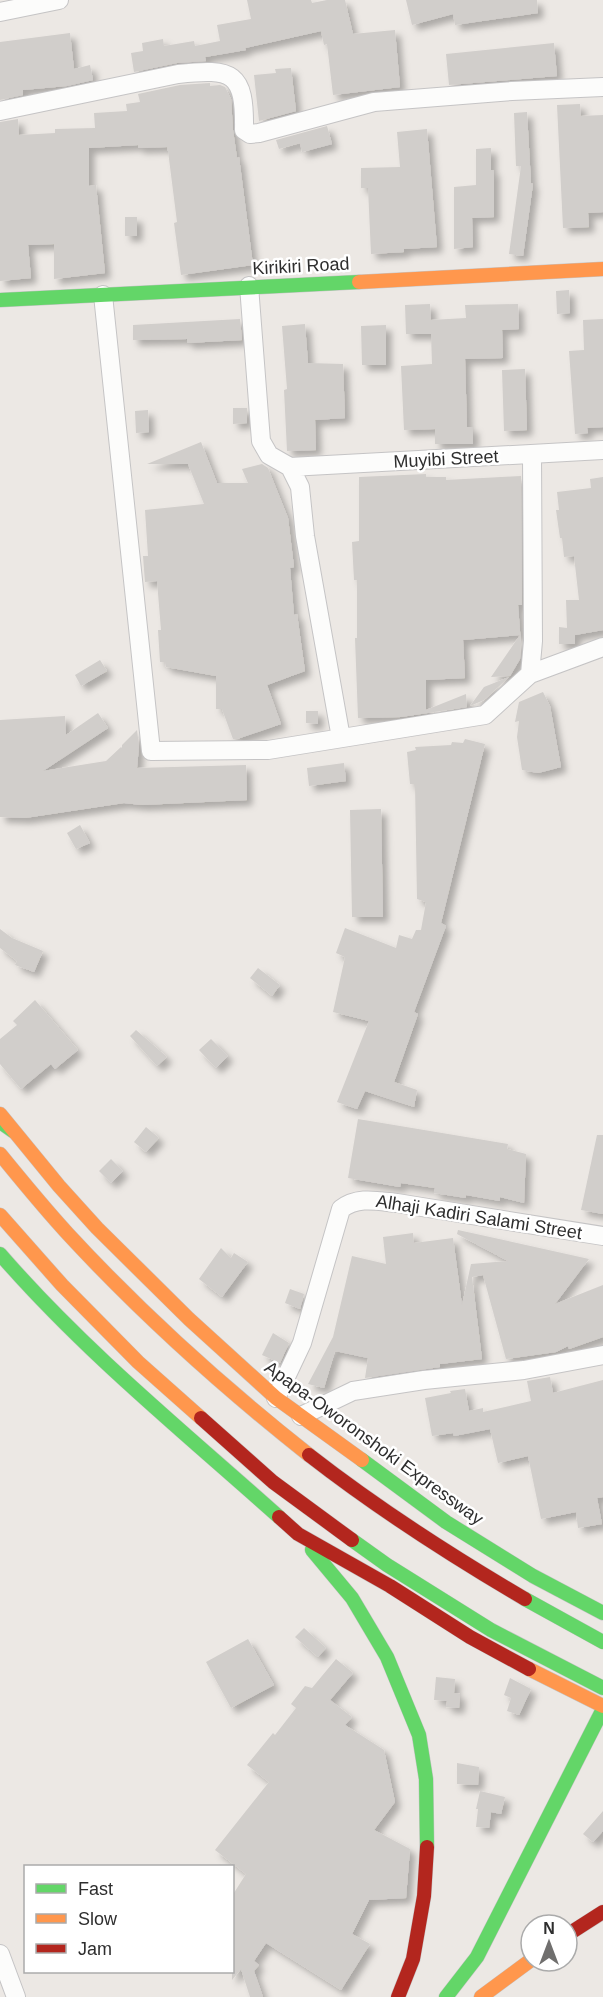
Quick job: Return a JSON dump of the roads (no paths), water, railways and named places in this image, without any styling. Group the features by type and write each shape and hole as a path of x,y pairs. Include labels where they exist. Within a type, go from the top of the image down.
{"main road":[{"name":"Kirikiri Road","path":"0,300 603,269"},
{"name":"Apapa-Oworonshoki Expressway","path":"0,1114 97,1228 189,1319 276,1398 446,1522 533,1576 603,1613"},
{"path":"0,1122 13,1131"},
{"path":"0,1155 76,1244 154,1322 208,1373 293,1444 402,1522 496,1582 603,1642"},
{"path":"0,1215 62,1285 129,1353 273,1482 387,1565 491,1630 603,1688"},
{"path":"0,1254 31,1290 109,1368 298,1534 352,1598 387,1657 419,1735 426,1779 428,1835 424,1896 413,1959 399,1997"},
{"path":"212,1429 227,1464 262,1501"},
{"path":"200,1446 227,1464 273,1482"},
{"path":"298,1534 390,1586 470,1637 603,1708 477,1957 446,1997"},
{"path":"579,1927 603,1912"},
{"path":"481,1997 519,1969"}],"street":[{"path":"0,12 59,0"},
{"path":"0,111 178,74 208,71 227,73 236,81 242,90 244,130 250,134 374,102 513,91 603,87"},
{"path":"249,286 261,441 269,455 290,467 300,487 305,536 341,738"},
{"path":"103,295 152,752 268,750 485,715 530,674 603,647"},
{"name":"Muyibi Street","path":"290,467 603,450"},
{"path":"530,674 533,641 534,558 532,455"},
{"name":"Alhaji Kadiri Salami Street","path":"276,1398 302,1343 341,1209 350,1202 364,1200 397,1203 603,1236"},
{"path":"301,1416 353,1391 424,1380 524,1370 603,1355"},
{"path":"0,1954 16,1997"}]}
